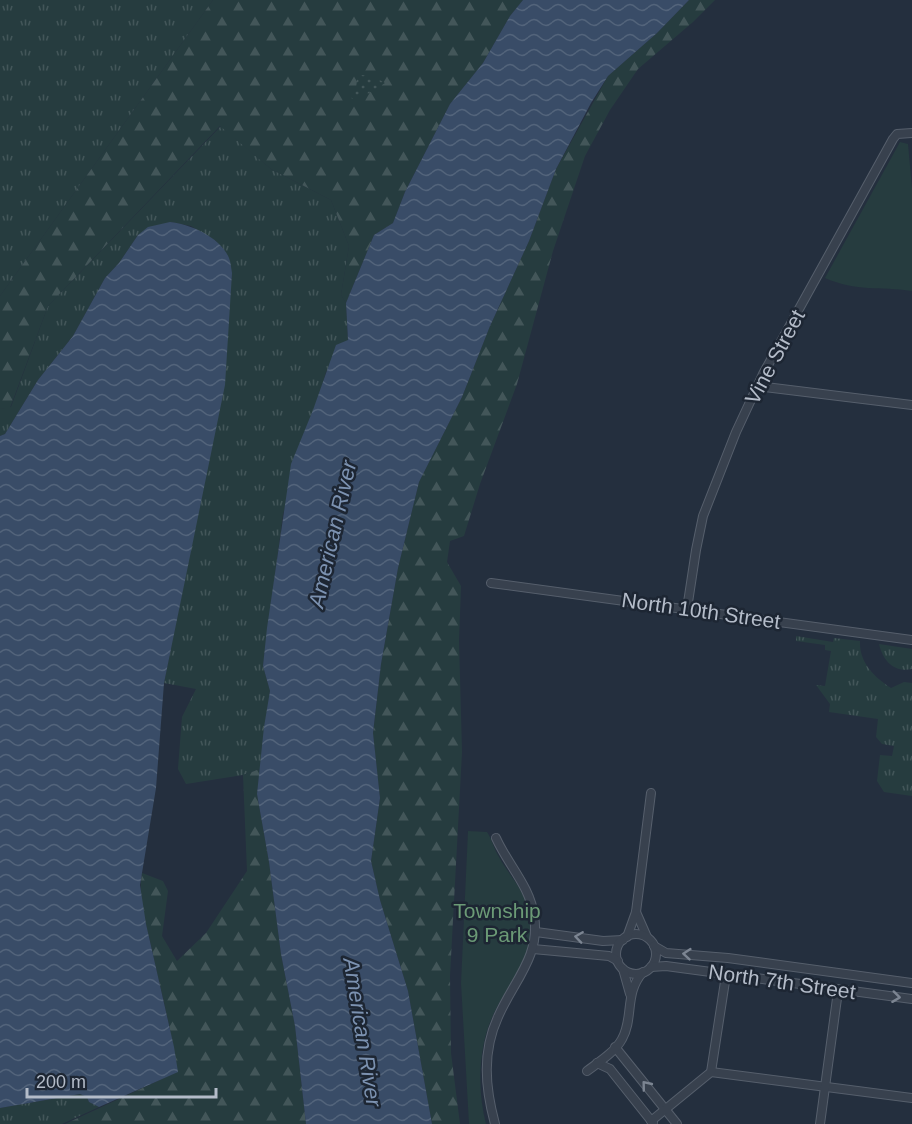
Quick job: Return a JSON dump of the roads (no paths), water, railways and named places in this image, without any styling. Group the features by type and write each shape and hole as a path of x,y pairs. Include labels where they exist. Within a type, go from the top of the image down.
{"street":[{"name":"Vine Street","path":"687,609 705,510 757,386 893,139 897,134 912,133"},
{"path":"757,386 912,405"},
{"name":"North 10th Street","path":"491,583 912,640"},
{"path":"630,995 623,969 618,961 617,950 636,912 651,793"},
{"path":"495,1124 486,1084 489,1044 497,1018 525,969 533,949 536,932 528,893 503,854 496,838"},
{"path":"587,1071 622,1039 630,995 638,978 651,967 656,953 636,912"},
{"path":"536,932 603,942 637,934 647,938"},
{"name":"North 7th Street","path":"654,946 666,953 728,958 912,983"},
{"path":"533,949 609,956 618,961"},
{"name":"North 7th Street","path":"651,967 666,966 838,991 912,999"},
{"path":"623,969 633,973 643,972"},
{"path":"597,1063 609,1069 652,1122 711,1072 726,975"},
{"path":"820,1124 838,991"},
{"path":"615,1047 677,1124"},
{"path":"711,1072 912,1098"}],"water":[{"name":"American River","path":"523,0 689,0 657,33 608,76 556,169 529,241 490,326 462,397 419,482 398,568 381,664 373,733 380,798 371,861 380,900 408,991 432,1124 306,1124 295,1026 281,954 257,794 270,691 263,666 291,464 336,345 348,340 346,303 374,235 393,223 405,192 450,104 483,63 510,16"},
{"path":"170,222 196,229 212,238 225,251 230,260 232,273 225,385 164,683 156,788 140,885 146,924 178,1072 99,1107 80,1094 0,1108 0,436 5,434 38,380 73,336 105,278 119,263 138,235 148,227"}],"park label":[{"name":"Township 9 Park","path":"497,923"}]}
